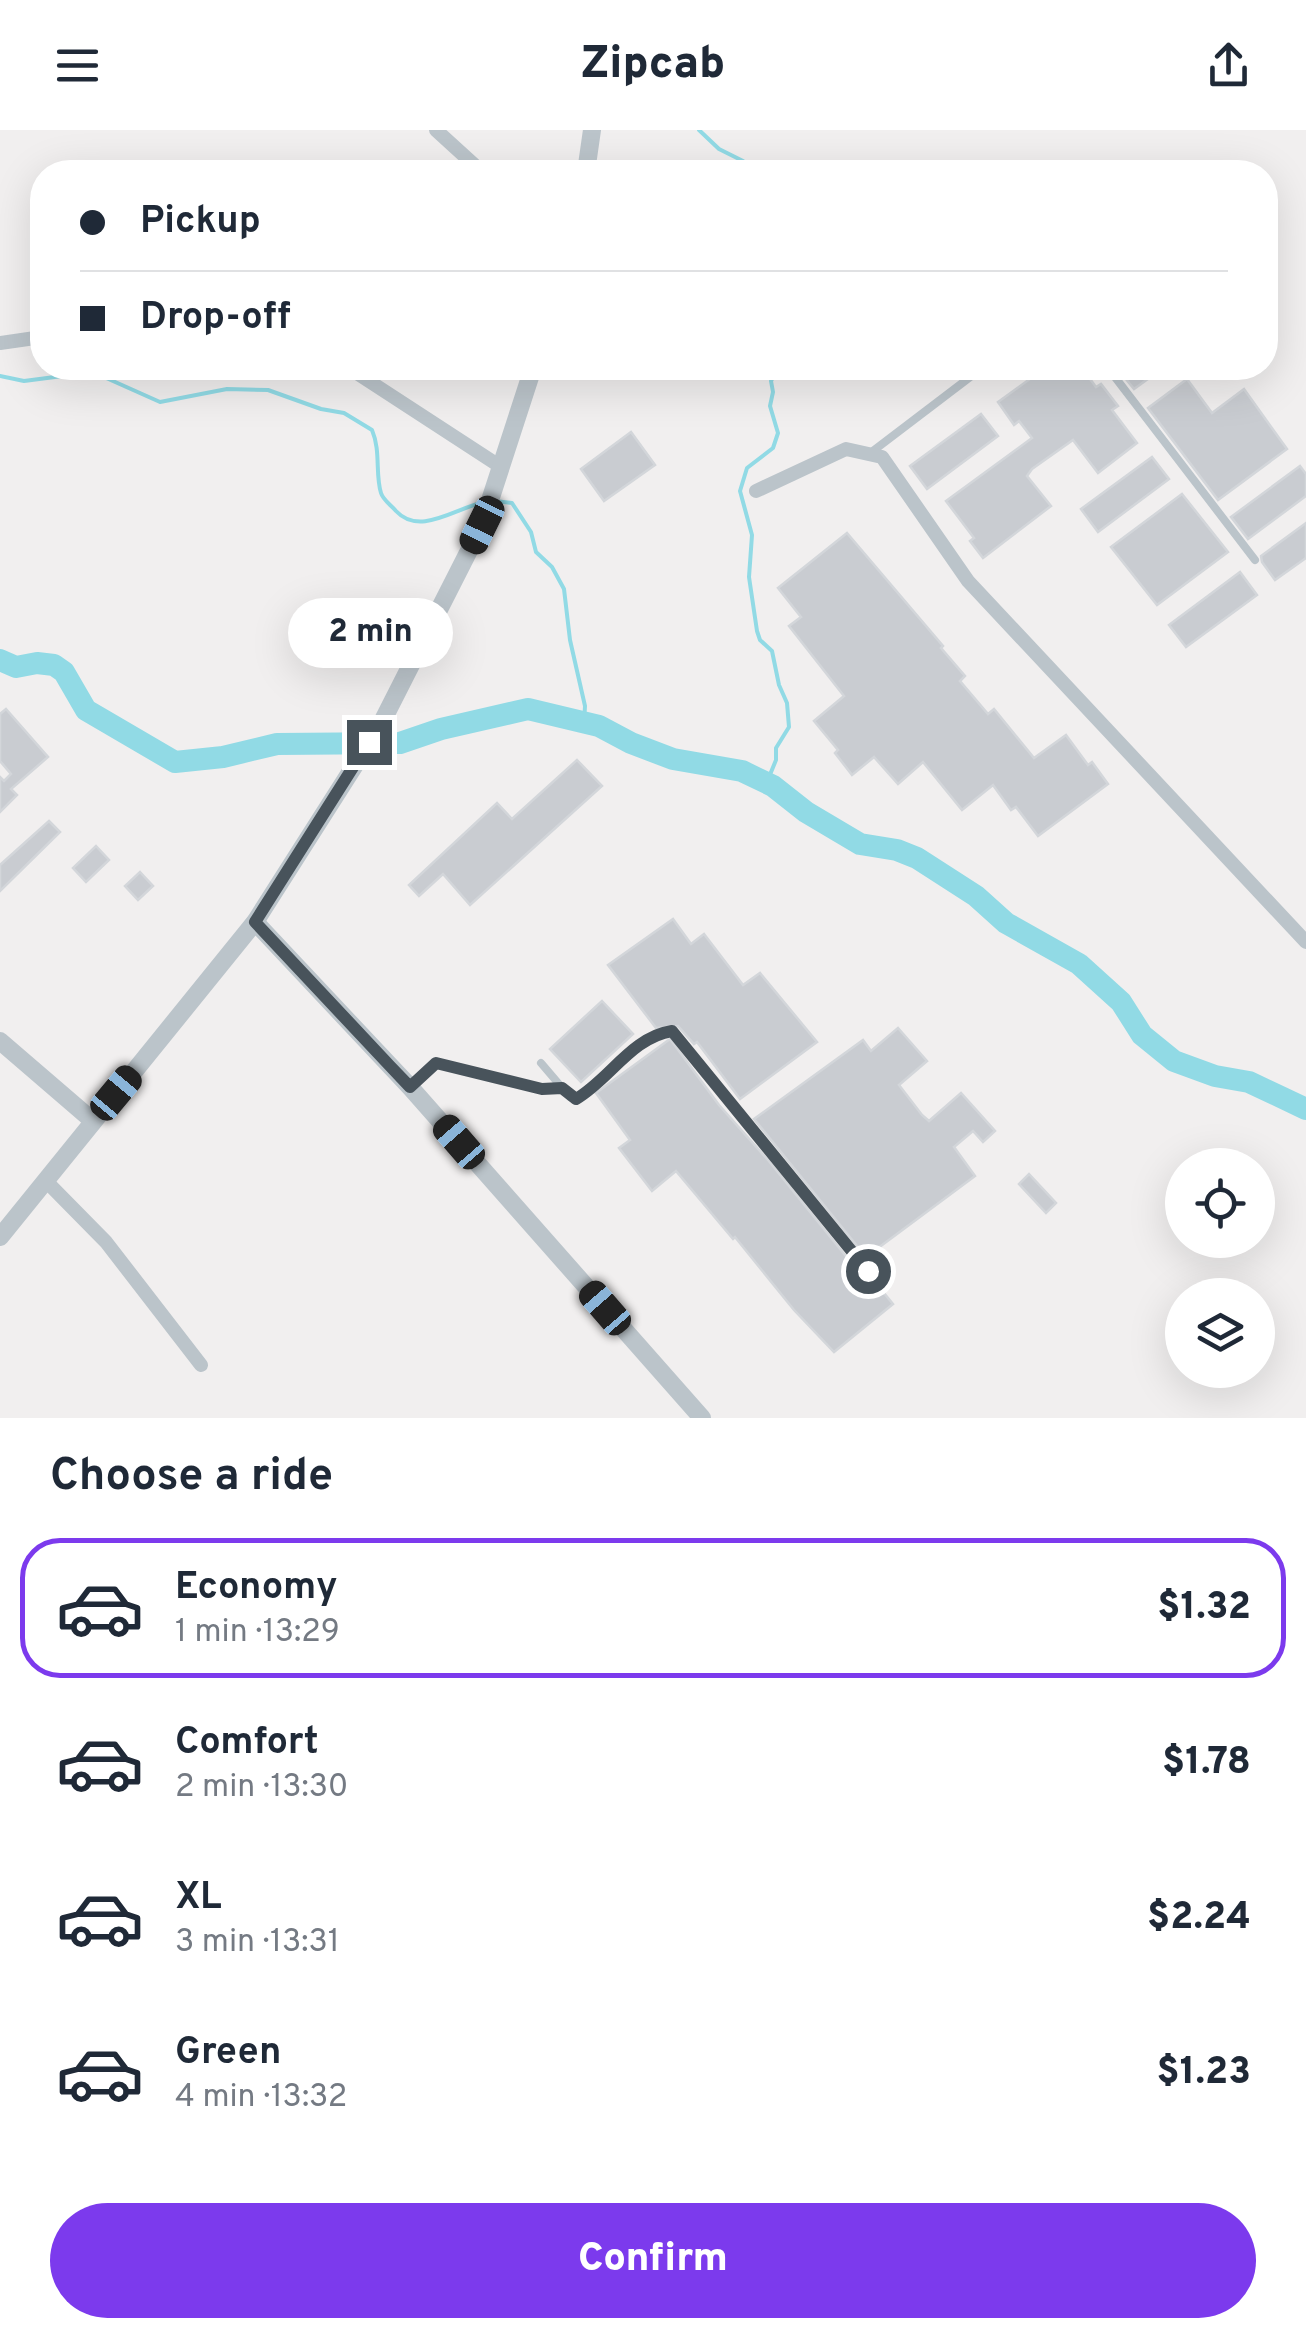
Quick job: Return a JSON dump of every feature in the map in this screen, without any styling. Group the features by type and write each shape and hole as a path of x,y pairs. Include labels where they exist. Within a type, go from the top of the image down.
{"street":[{"path":"436,130 469,160"},
{"path":"588,160 592,130"},
{"path":"0,342 30,338"},
{"path":"366,380 501,468"},
{"path":"0,1236 255,922 382,724 487,512 529,380"},
{"path":"756,491 846,450 882,457 968,581 1306,942"},
{"path":"255,922 410,1087 702,1418"},
{"path":"0,1041 93,1121"},
{"path":"45,1180 106,1242 201,1365"}],"lane":[{"path":"869,454 966,380"},
{"path":"1117,380 1255,560"},
{"path":"541,1063 570,1097 581,1096 622,1058 661,1033 672,1031 868,1271"},
{"path":"410,1087 436,1063 542,1089 562,1088"}],"building":[{"path":"1028,380 1091,380 1096,387 1101,384 1118,406 1112,410 1137,443 1098,473 1073,440 1032,469 1027,476 1051,506 983,558 970,541 974,538 946,501 1032,438 1019,421 1014,425 998,402"},
{"path":"1127,380 1146,380 1134,389"},
{"path":"1186,380 1212,413 1244,389 1287,449 1218,500 1148,408"},
{"path":"981,414 998,436 927,489 910,466"},
{"path":"631,432 655,465 604,501 581,469"},
{"path":"1152,457 1169,479 1098,532 1081,509"},
{"path":"1300,466 1306,474 1306,496 1248,539 1231,517"},
{"path":"1182,494 1228,552 1157,605 1111,547"},
{"path":"1306,523 1306,558 1275,580 1261,556"},
{"path":"847,533 943,646 965,676 960,681 988,714 994,709 1034,758 1066,735 1108,784 1038,836 1016,807 1011,810 993,785 962,810 923,762 898,784 874,757 852,775 814,721 844,696 789,626 801,617 778,588"},
{"path":"1240,572 1257,595 1186,647 1169,625"},
{"path":"6,709 48,757 11,789 17,795 0,812 0,777 4,781 11,774 0,761 0,714"},
{"path":"577,760 602,786 470,905 443,874 419,896 409,885 497,803 512,819"},
{"path":"49,821 60,832 0,891 0,865"},
{"path":"96,846 109,860 86,882 73,868"},
{"path":"140,872 153,886 138,900 125,886"},
{"path":"673,919 691,944 704,934 743,985 760,973 817,1042 740,1099 697,1042 694,1044 678,1026 656,1028 608,965"},
{"path":"602,1001 633,1034 581,1082 550,1049"},
{"path":"898,1028 927,1061 899,1085 922,1115 929,1121 961,1093 995,1131 983,1142 973,1131 954,1147 975,1176 866,1257 754,1119 863,1040 871,1051"},
{"path":"670,1039 719,1105 862,1276 876,1289 879,1287 893,1304 834,1352 676,1171 652,1191 619,1148 630,1140 596,1093"},
{"path":"1029,1174 1056,1203 1046,1213 1019,1184"}],"waterway":[{"path":"699,130 719,149 741,160"},
{"path":"0,376 32,380"},
{"path":"111,380 160,402 227,389 268,390 344,413 372,430 381,493 406,518 427,521 485,502"},
{"path":"767,782 776,760 776,748 789,727 787,703 772,651 757,631 749,577 752,535 740,491 747,468 773,448 778,433 770,406 772,380"},
{"path":"495,501 512,503 531,532 536,552 552,567 564,589 570,640 585,706 584,723"},
{"path":"0,660 16,667 54,665 64,672 86,710 175,762 223,757 277,744 400,743 441,729 528,709 599,726 673,759 742,771 773,786 806,812 860,844 917,858 976,896 1006,923 1079,964 1121,1002 1142,1035 1174,1061 1215,1076 1249,1082 1306,1109"}],"route":[{"path":"369,742 255,922 390,1066 410,1087 436,1063 542,1089 562,1088 576,1099 622,1058 661,1033 672,1031 868,1271"}]}
